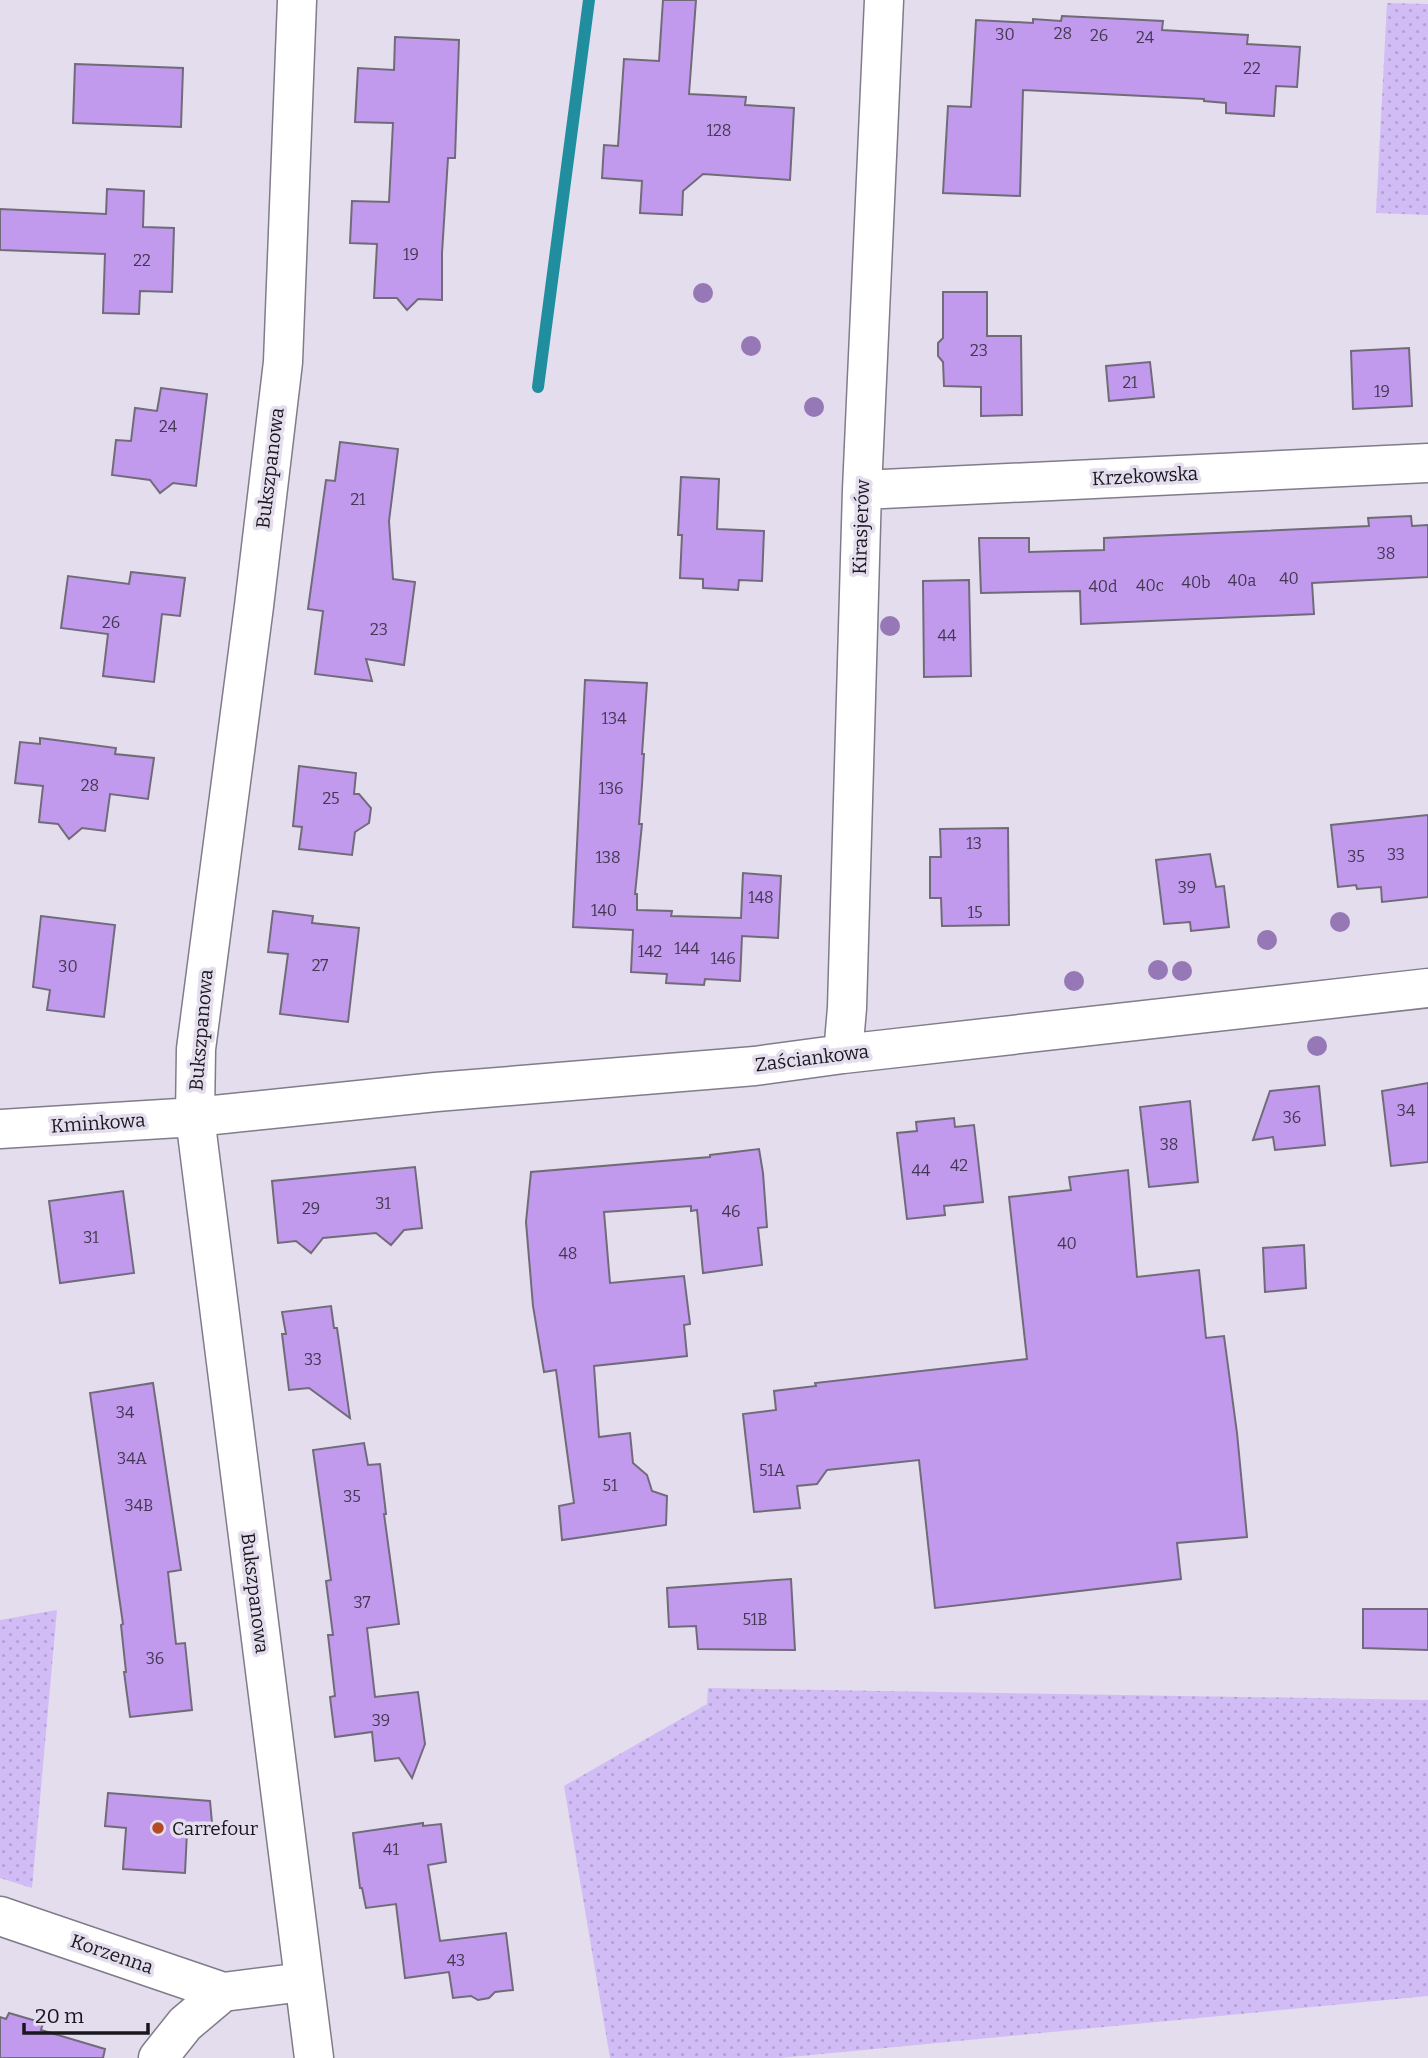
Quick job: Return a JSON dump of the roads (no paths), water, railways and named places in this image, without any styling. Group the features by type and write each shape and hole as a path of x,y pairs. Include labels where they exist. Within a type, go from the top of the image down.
{"street":[{"name":"Bukszpanowa","path":"297,0 283,362 196,1049 195,1117 314,2058"},
{"name":"Kirasjerów","path":"843,1054 847,1008 862,490 884,0"},
{"name":"Krzekowska","path":"862,490 1428,463"},
{"name":"Zaściankowa","path":"195,1117 436,1092 755,1066 1428,988"},
{"name":"Kminkowa","path":"0,1129 195,1117"},
{"name":"Korzenna","path":"0,1916 223,1992"},
{"path":"158,2058 185,2024 223,1992 303,1983"}],"waterway":[{"path":"538,387 589,0"}],"place":[{"name":"Carrefour","path":"158,1828"}]}
